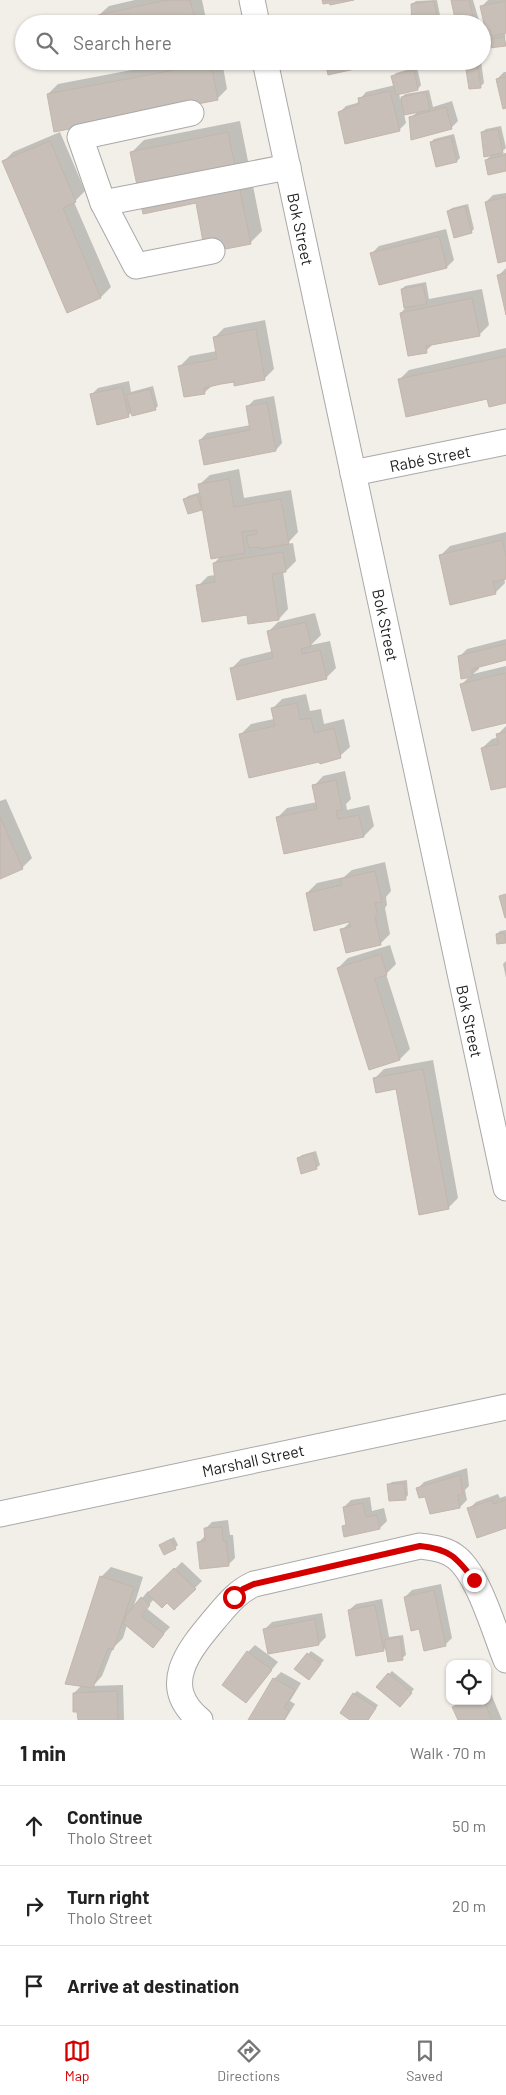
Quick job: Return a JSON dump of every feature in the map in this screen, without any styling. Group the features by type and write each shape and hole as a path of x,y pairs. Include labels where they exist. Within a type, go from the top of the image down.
{"street":[{"path":"252,0 255,15"},
{"name":"Bok Street","path":"267,70 506,1188"},
{"path":"191,113 80,137 103,203 136,266 212,250"},
{"path":"103,203 288,167"},
{"name":"Rabé Street","path":"353,473 506,442"},
{"name":"Marshall Street","path":"0,1514 506,1407"},
{"path":"200,1720 183,1702 179,1682 183,1663 191,1647 243,1589 254,1584 420,1546 438,1548 457,1558 469,1573 474,1580 506,1660"}],"building":[{"path":"167,0 190,0 194,15 98,15"},
{"path":"322,0 354,0 330,5 329,3 323,4"},
{"path":"451,0 469,0 473,15 454,15"},
{"path":"434,1 436,15 412,15 411,4"},
{"path":"506,1 506,33 491,36 491,15 482,15 480,6"},
{"path":"504,37 506,46 491,48 491,39"},
{"path":"174,70 212,70 218,100 54,132 47,94"},
{"path":"327,70 350,70 328,75"},
{"path":"414,70 418,90 396,95 391,76"},
{"path":"466,70 478,70 481,88 469,89"},
{"path":"506,77 506,108 503,109 496,79"},
{"path":"390,91 400,131 345,144 338,112 359,104 358,98"},
{"path":"426,92 430,110 404,115 401,97"},
{"path":"446,107 452,129 411,140 409,117"},
{"path":"498,129 503,153 484,157 481,132"},
{"path":"228,132 251,244 205,253 196,203 143,214 130,152"},
{"path":"451,137 457,162 436,167 430,142"},
{"path":"50,141 76,202 63,208 101,298 67,313 2,161"},
{"path":"506,155 506,171 488,175 485,160"},
{"path":"506,197 506,261 498,263 485,202"},
{"path":"465,206 472,233 454,238 447,211"},
{"path":"439,236 447,268 379,285 370,253"},
{"path":"506,273 506,315 497,275"},
{"path":"423,285 427,304 404,308 401,289"},
{"path":"472,298 480,336 426,346 427,353 408,356 400,313"},
{"path":"256,329 265,380 234,386 234,382 221,384 204,388 205,394 184,397 178,366 217,359 213,337"},
{"path":"506,356 506,403 489,407 487,399 406,417 398,379"},
{"path":"122,387 129,417 97,425 90,394"},
{"path":"150,389 156,410 132,416 126,395"},
{"path":"267,403 276,451 204,465 199,440 250,430 246,406"},
{"path":"229,479 234,507 281,499 289,544 259,549 259,547 249,548 246,536 257,534 256,530 242,532 245,553 211,559 198,484"},
{"path":"197,495 202,510 188,514 183,499"},
{"path":"502,540 506,556 506,579 493,582 496,594 450,605 439,555"},
{"path":"283,552 286,572 272,574 279,620 248,624 247,615 202,622 196,585 215,582 213,563"},
{"path":"306,622 311,646 301,649 302,654 320,650 327,679 237,700 230,668 273,658 267,631"},
{"path":"506,644 506,660 472,669 472,677 461,679 458,656"},
{"path":"506,673 506,723 472,731 460,684"},
{"path":"297,703 300,720 311,718 314,733 334,728 341,758 249,778 239,734 275,726 271,708"},
{"path":"506,732 506,787 491,790 481,748 499,744 496,734"},
{"path":"336,780 342,810 336,811 338,819 359,815 364,837 284,854 276,817 317,809 312,785"},
{"path":"0,817 23,869 0,879"},
{"path":"375,871 382,902 375,903 378,916 375,917 381,945 346,953 340,929 351,927 349,922 314,931 306,893 342,885 340,879"},
{"path":"506,894 506,918 505,918 499,896"},
{"path":"504,933 506,943 497,944 496,934"},
{"path":"381,954 387,975 375,979 400,1060 369,1070 337,968"},
{"path":"423,1069 449,1209 419,1215 396,1089 376,1093 373,1078"},
{"path":"313,1153 317,1169 301,1174 297,1158"},
{"path":"460,1475 463,1494 458,1495 460,1508 430,1514 425,1497 419,1498 416,1488"},
{"path":"404,1483 406,1500 389,1501 387,1484"},
{"path":"492,1500 493,1504 506,1500 506,1528 477,1538 467,1508"},
{"path":"363,1503 366,1517 377,1515 380,1529 344,1537 342,1526 346,1525 343,1507"},
{"path":"222,1527 229,1566 200,1569 197,1542 205,1541 204,1528"},
{"path":"171,1539 176,1549 164,1555 159,1545"},
{"path":"174,1568 196,1589 174,1610 167,1603 162,1608 147,1594"},
{"path":"100,1576 134,1587 113,1650 108,1648 93,1688 65,1684"},
{"path":"434,1590 446,1646 424,1651 419,1629 411,1631 404,1597"},
{"path":"141,1597 150,1605 141,1616 164,1634 153,1648 123,1623 126,1619 124,1618"},
{"path":"375,1605 384,1651 356,1656 348,1610"},
{"path":"315,1619 319,1645 268,1654 263,1629"},
{"path":"400,1637 403,1660 388,1662 384,1640"},
{"path":"247,1651 272,1670 246,1703 222,1685"},
{"path":"307,1653 321,1664 309,1680 294,1669"},
{"path":"388,1673 412,1693 400,1707 376,1687"},
{"path":"273,1678 295,1690 284,1708 289,1711 284,1720 248,1720"},
{"path":"117,1691 118,1720 78,1720 77,1712 73,1712 73,1693"},
{"path":"353,1693 376,1708 368,1720 350,1720 340,1713"},
{"path":"457,1705 486,1705 492,1720 458,1720 452,1707"}],"route":[{"path":"234,1597 243,1589 254,1584 420,1546 438,1548 457,1558 474,1580"}]}
